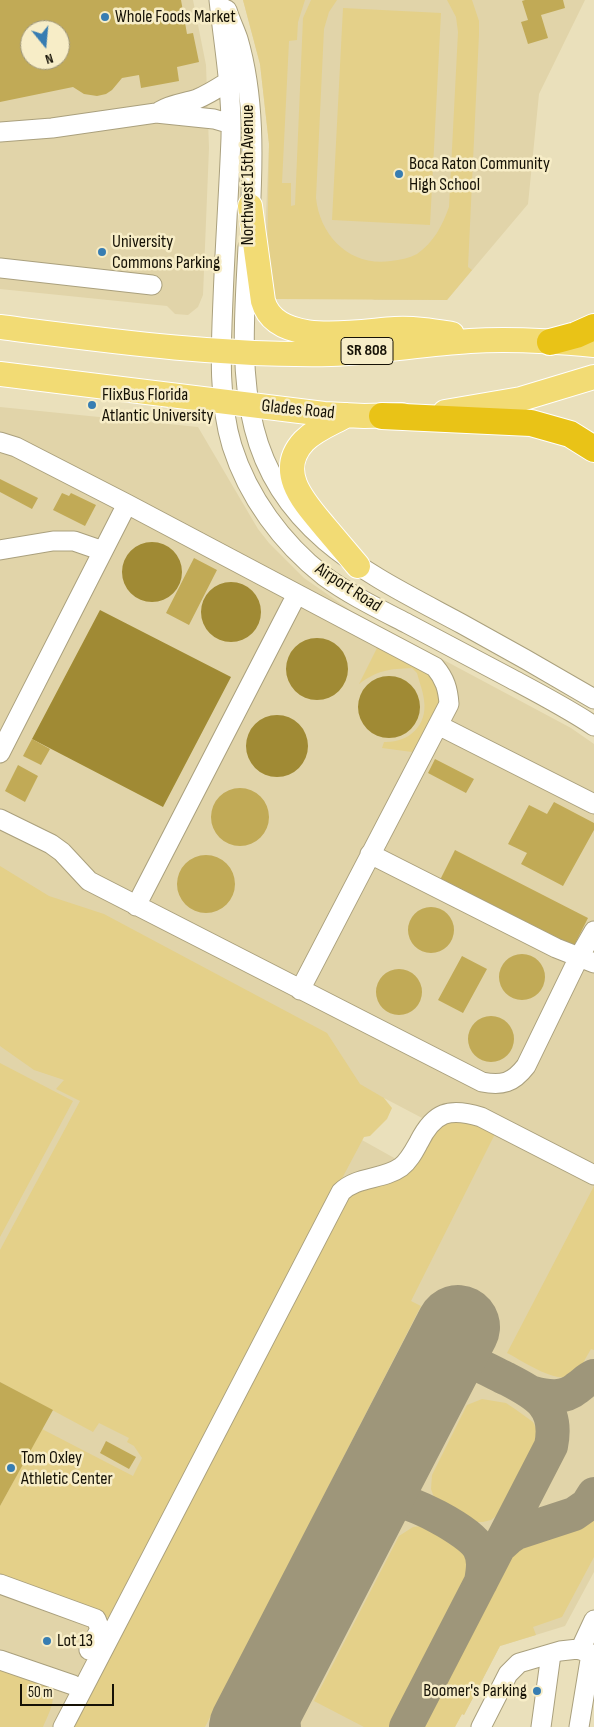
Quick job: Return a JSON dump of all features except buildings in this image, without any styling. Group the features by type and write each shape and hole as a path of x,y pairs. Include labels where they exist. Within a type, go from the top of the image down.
{"highway":[{"path":"550,342 576,335 594,327"},
{"path":"382,416 531,423 565,432 594,449"}],"main road":[{"path":"250,206 263,301 268,314 278,323 298,330 329,334 420,329 489,340"},
{"name":"SR 808","path":"0,327 183,350 233,353 354,352 489,340 594,345"},
{"name":"Glades Road","path":"0,374 249,405 347,415 382,416 446,412 496,404 544,393 594,377"},
{"path":"347,415 302,443 294,459 293,477 296,489 306,504 358,566"}],"street":[{"name":"Northwest 15th Avenue","path":"219,0 231,124 233,353"},
{"name":"Northwest 15th Avenue","path":"223,0 238,39 247,85 252,141 244,322 233,353"},
{"path":"156,113 167,106 196,99 214,92 228,81"},
{"path":"0,132 52,128 156,113 214,119 231,124"},
{"path":"0,268 152,285"},
{"name":"Airport Road","path":"233,353 224,402 232,446 249,486 275,527 288,543 312,566 348,592 562,706 594,726"},
{"name":"Airport Road","path":"233,353 262,453 287,501 304,523 358,566 594,698"},
{"path":"0,442 16,447 298,594 435,667 443,677 448,691 449,704 300,990"},
{"path":"0,754 127,504"},
{"path":"3,545 74,541 103,551"},
{"path":"136,906 298,594"},
{"path":"438,725 594,804"},
{"path":"0,819 51,844 62,852 89,881 482,1082 496,1085 509,1081 519,1075 526,1066 587,960 594,931"},
{"path":"370,854 556,948 587,960"},
{"path":"63,1727 341,1192 350,1184 391,1172 401,1167 412,1156 427,1126 453,1111 467,1112 481,1117 594,1175"},
{"path":"0,1584 96,1619 100,1629 51,1727"},
{"path":"580,1727 588,1653 594,1620"},
{"path":"481,1727 508,1674 519,1663 560,1651 588,1653"},
{"path":"541,1727 551,1654"},
{"path":"0,1660 73,1685"}],"shaded area":[{"path":"0,0 193,0 206,65 209,148 203,295 198,307 188,315 175,314 167,306 0,289"},
{"name":"Boca Raton Community High School","path":"243,0 585,0 539,94 528,204 447,300 375,300 264,263 269,144 260,64"},
{"path":"243,0 305,0 298,22 297,40 289,41 282,183 291,183 291,206 295,205 303,18 311,0 337,0 329,12 324,29 316,198 324,225 331,237 351,254 376,262 398,260 417,254 437,233 449,207 458,32 456,17 447,0 472,0 479,21 479,34 468,267 472,270 447,300 273,299 267,265 269,144 260,64"},
{"path":"343,8 441,13 430,225 332,220"},
{"path":"0,407 198,427 258,529 269,543 304,578 350,610 571,728 594,744 594,1572 565,1626 500,1646 464,1715 462,1714 455,1727 0,1727","holes":["384,1098 424,1119 405,1155 396,1159 362,1140"]},
{"path":"152,542 168,547 173,551 177,556 182,572 177,588 173,593 168,597 152,602 136,597 131,593 127,588 122,572 127,556 131,551 136,547"},
{"path":"231,582 247,587 252,591 256,596 261,612 256,628 252,633 247,637 231,642 215,637 210,633 206,628 201,612 206,596 210,591 215,587"},
{"path":"100,610 231,677 163,807 32,739"},
{"path":"317,638 329,640 339,647 346,657 348,669 346,681 339,691 329,698 317,700 305,698 295,691 288,681 286,669 288,657 295,647 305,640"},
{"path":"379,644 433,674 441,700 417,751 382,748 384,742 401,740 408,736 423,718 424,700 417,673 412,668 390,670 378,673 359,684"},
{"path":"389,676 401,678 411,685 418,695 420,707 418,719 411,729 401,736 389,738 377,736 367,729 360,719 358,707 360,695 367,685 377,678"},
{"path":"277,715 289,717 299,724 306,734 308,746 306,758 299,768 289,775 277,777 265,775 255,768 248,758 246,746 248,734 255,724 265,717"},
{"path":"0,866 49,896 104,914 327,1033 360,1084 384,1098 392,1108 387,1119 370,1136 364,1137 277,1301 115,1620 0,1577 0,1506 42,1429 133,1476 142,1458 134,1446 127,1442 129,1438 99,1423 93,1432 0,1382 0,1250 80,1101 56,1089 64,1080 34,1070 0,1046"},
{"path":"0,1063 73,1101 0,1237"},
{"path":"442,1116 499,1126 411,1301 421,1306 205,1727 63,1727 336,1199 391,1172"},
{"path":"594,1186 594,1350 591,1349 576,1373 569,1377 561,1377 542,1372 507,1353"},
{"path":"482,1399 506,1403 533,1422 539,1434 539,1443 505,1509 491,1520 474,1522 464,1519 435,1500 431,1489 432,1475 467,1405"},
{"path":"594,1521 594,1557 562,1617 533,1627 536,1635 500,1646 464,1715 462,1714 455,1727 420,1727 513,1547"},
{"path":"428,1526 466,1548 472,1558 471,1575 393,1727 364,1727 314,1701 399,1536 413,1527"},
{"path":"0,1667 50,1686 53,1701 43,1727 0,1727"}],"taxiway":[{"path":"406,1727 551,1446 553,1433 549,1412 537,1397 507,1379 472,1363 456,1364 450,1367 438,1377 423,1395"},
{"path":"533,1393 550,1396 567,1394 594,1376"},
{"path":"499,1547 516,1533 574,1514 587,1505 594,1494"},
{"path":"359,1517 377,1504 389,1500 410,1504 438,1517 464,1533 479,1548 483,1561 481,1582"},
{"path":"258,1713 284,1727"}],"runway":[{"path":"251,1727 458,1327"}],"place":[{"name":"Whole Foods Market","path":"105,17"},
{"name":"Boca Raton Community High School","path":"399,174"},
{"name":"University Commons Parking","path":"102,252"},
{"name":"FlixBus Florida Atlantic University","path":"92,405"},
{"name":"Tom Oxley Athletic Center","path":"11,1468"},
{"name":"Lot 13","path":"47,1641"},
{"name":"Boomer's Parking","path":"537,1691"}]}
